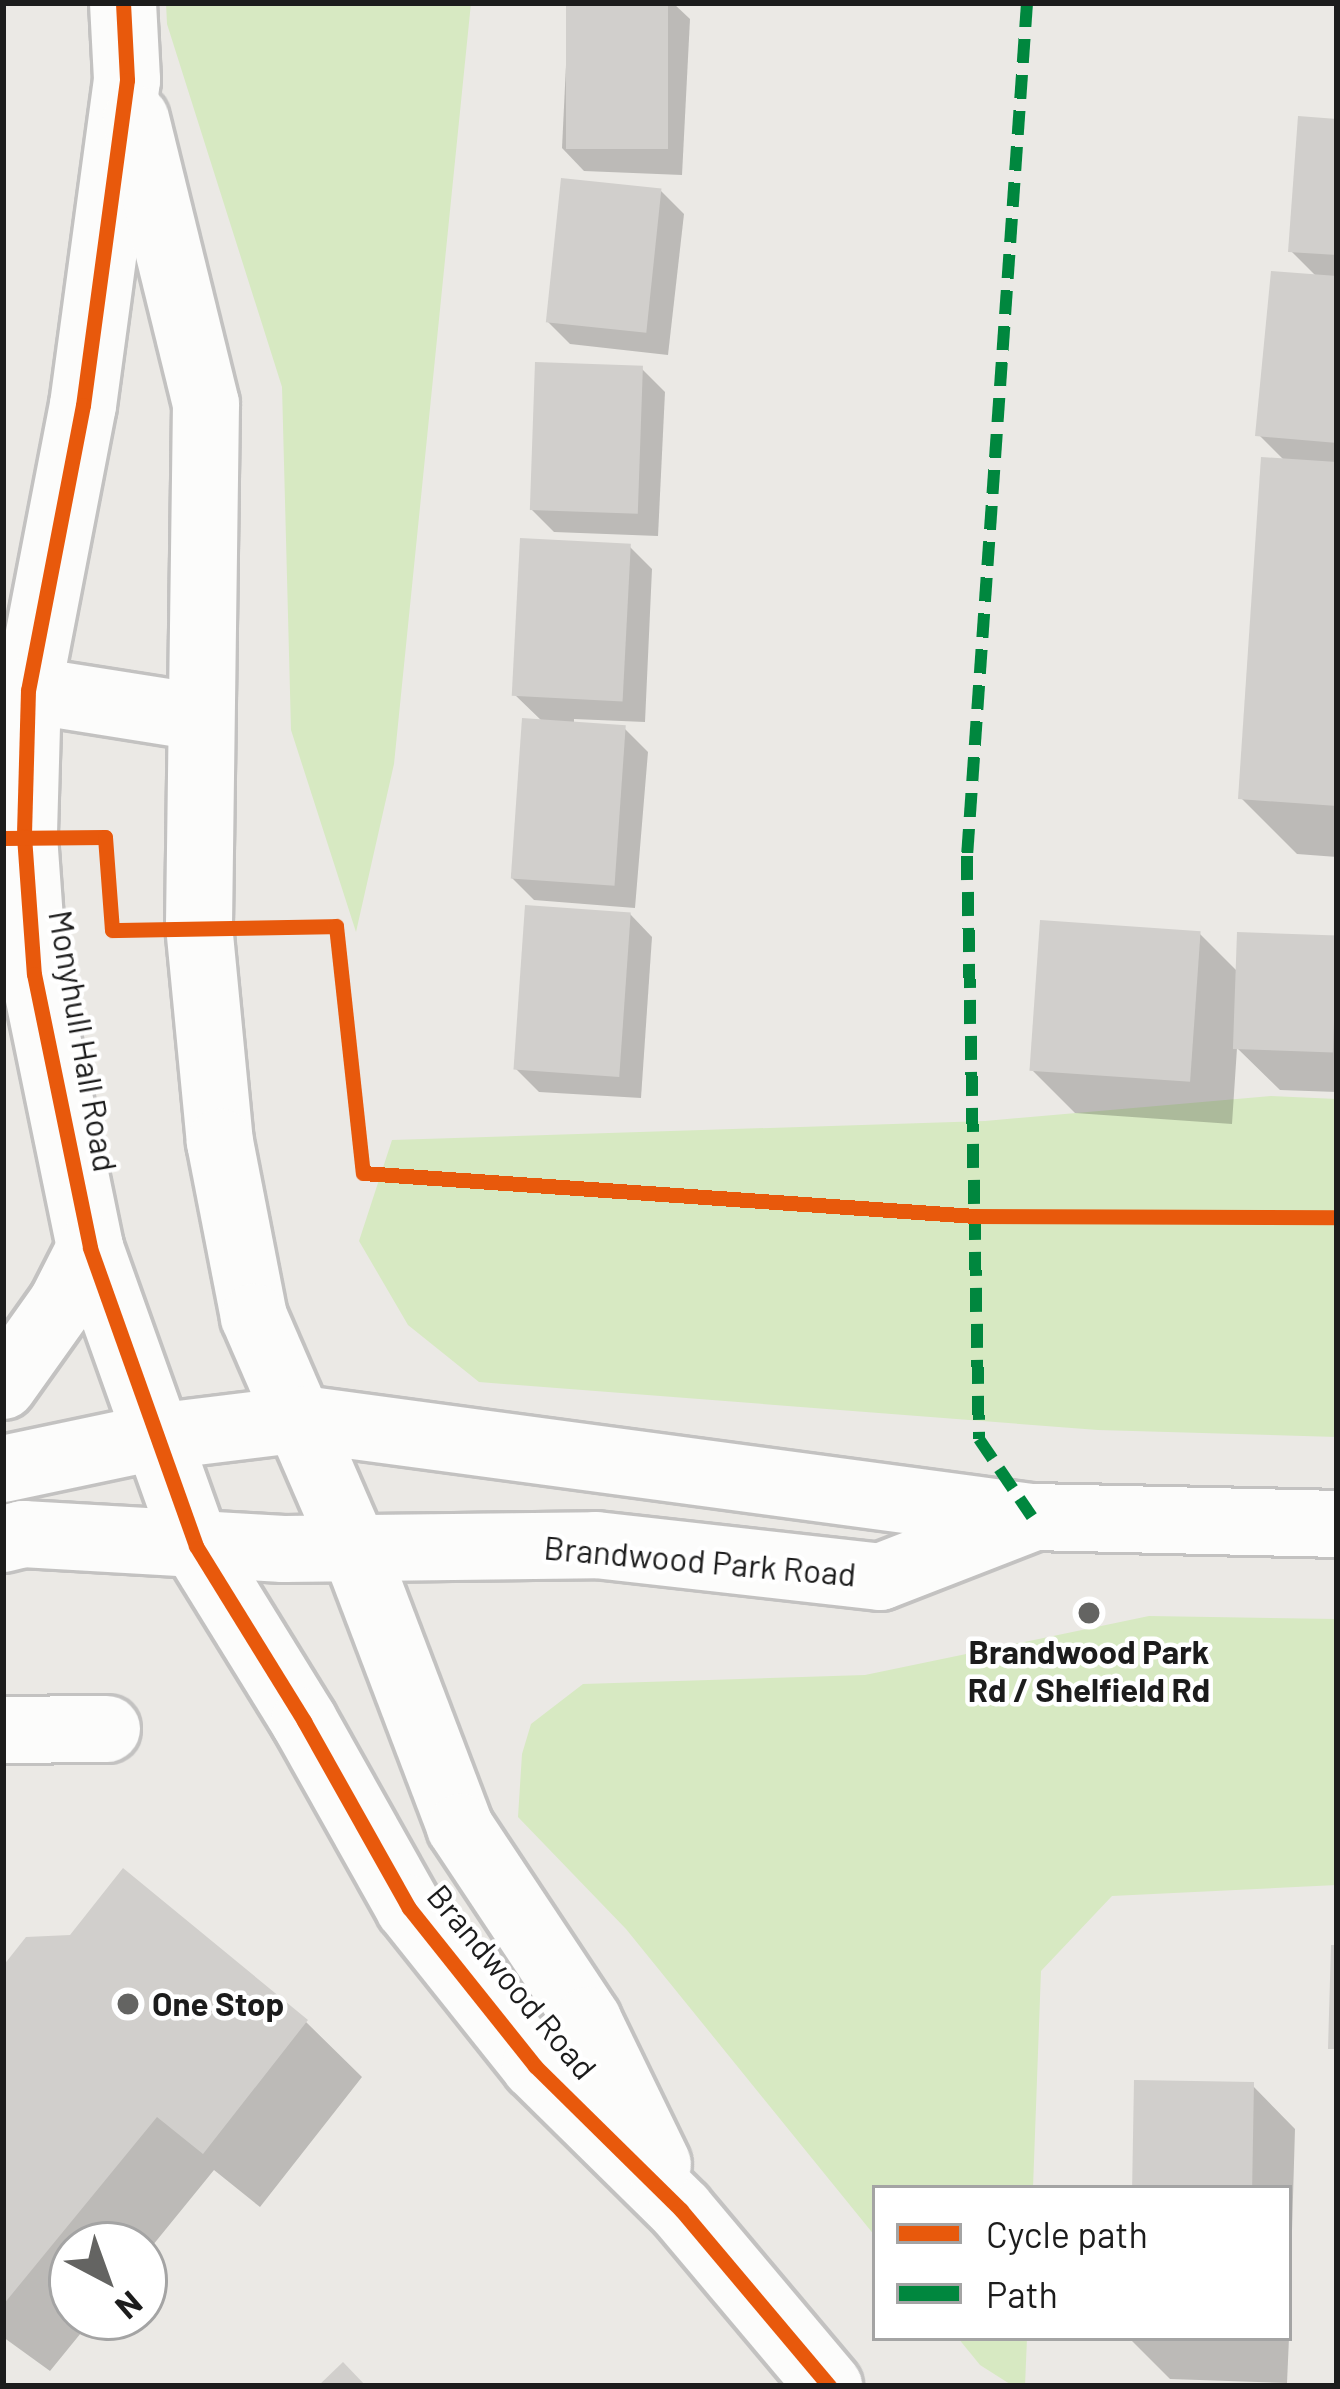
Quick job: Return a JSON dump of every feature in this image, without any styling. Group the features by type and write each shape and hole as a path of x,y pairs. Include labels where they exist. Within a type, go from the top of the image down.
{"street":[{"name":"Monyhull Hall Road","path":"123,3 127,80 83,405 16,693 34,974 90,1248 155,1437"},
{"name":"Monyhull Hall Road","path":"127,80 206,404 198,717 199,925 220,1142 254,1316 302,1419"},
{"path":"16,693 198,717"},
{"path":"3,1386 62,1303 90,1248"},
{"name":"Brandwood Park Road","path":"3,1469 155,1437 302,1419 1032,1517 1337,1524"},
{"name":"Brandwood Road","path":"302,1419 460,1827 588,2020 681,2210"},
{"name":"Brandwood Road","path":"155,1437 196,1546 304,1721 409,1908 535,2066 681,2210 829,2386"},
{"name":"Brandwood Park Road","path":"3,1539 23,1534 196,1546 356,1550 596,1545 880,1576 1032,1517"},
{"path":"3,1730 107,1729"}],"green space":[{"path":"166,3 471,3 394,764 356,932 291,730 282,387 167,24"},
{"path":"1271,1096 1337,1099 1337,1437 1098,1430 479,1382 408,1325 359,1241 392,1140 985,1121"},
{"path":"1149,1616 1337,1619 1337,1885 1112,1896 1041,1971 1033,2185 872,2185 872,2232 626,1929 518,1817 522,1754 531,1724 583,1684 865,1675"},
{"path":"960,2341 1027,2341 1025,2386 1013,2386 980,2365"}],"building":[{"path":"566,3 668,3 668,149 566,149"},
{"path":"1298,116 1337,119 1337,255 1288,252"},
{"path":"561,178 661,189 646,333 546,322"},
{"path":"1271,271 1337,276 1337,443 1255,436"},
{"path":"535,362 643,366 638,514 530,510"},
{"path":"1261,457 1337,462 1337,806 1238,799"},
{"path":"520,538 631,544 623,702 512,696"},
{"path":"522,718 626,725 615,886 511,879"},
{"path":"525,905 631,912 619,1077 513,1070"},
{"path":"1040,920 1201,931 1190,1082 1029,1071"},
{"path":"1237,932 1337,935 1333,1052 1233,1049"},
{"path":"123,1868 308,2020 203,2154 157,2117 72,2221 48,2221 48,2250 3,2305 3,1966 26,1937 70,1935"},
{"path":"1331,1945 1337,1945 1337,2049 1328,2049"},
{"path":"1134,2080 1254,2082 1252,2185 1132,2185"},
{"path":"343,2362 366,2386 318,2386"}],"marked path":[{"path":"1027,3 967,856 979,1439 1032,1517"}],"cycle path":[{"path":"123,3 127,80 83,405 28,690 24,836 34,974 90,1248 196,1546 304,1721 409,1908 535,2066 681,2210 829,2386"},
{"path":"3,838 105,837 112,930 336,926 363,1173 975,1216 1337,1217"}],"place":[{"name":"Brandwood Park Rd / Shelfield Rd","path":"1089,1613"},
{"name":"One Stop","path":"128,2004"}]}
